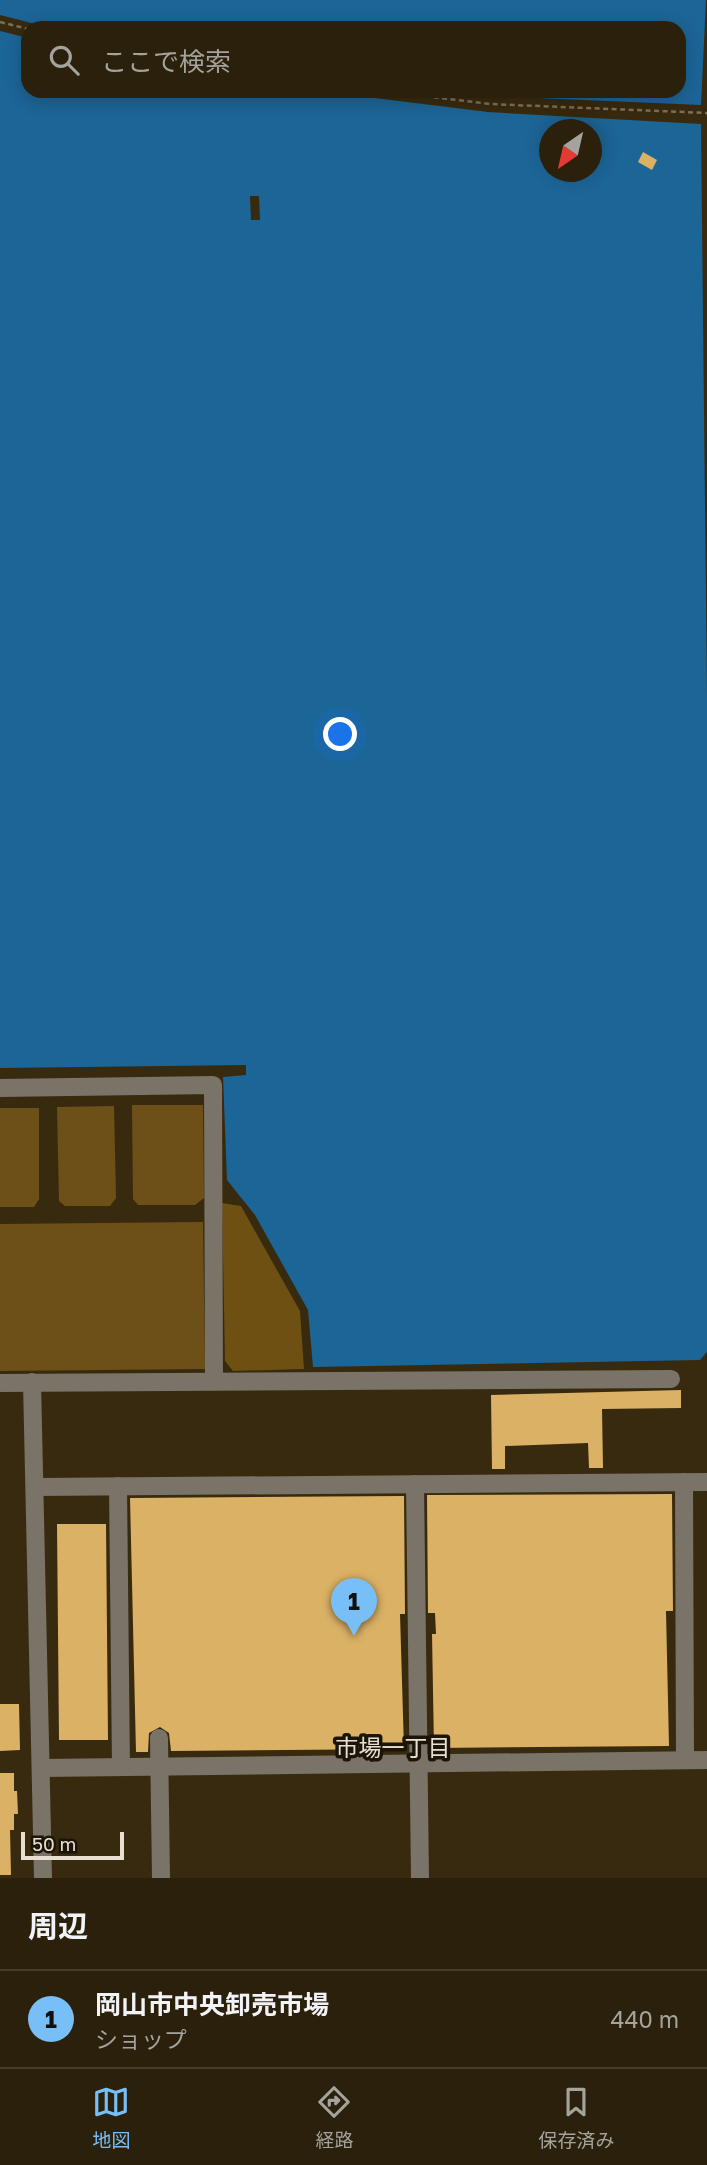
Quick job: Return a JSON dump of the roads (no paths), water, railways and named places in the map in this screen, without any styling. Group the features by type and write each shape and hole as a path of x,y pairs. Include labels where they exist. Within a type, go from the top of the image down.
{"lane":[{"path":"0,1087 213,1085 214,1380"},
{"path":"0,1383 671,1379"},
{"path":"32,1382 43,1878"},
{"path":"684,1482 685,1760"},
{"path":"36,1487 707,1482"},
{"path":"415,1484 420,1878"},
{"path":"118,1486 121,1767"},
{"path":"159,1738 161,1878"},
{"path":"42,1768 707,1760"}],"water":[{"path":"0,0 706,0 701,105 535,98 686,98 686,21 24,21 0,15"},
{"path":"0,31 21,36 21,98 375,98 488,112 701,124 707,696 707,1352 700,1360 313,1367 308,1310 255,1215 227,1180 223,1077 246,1075 246,1065 0,1068","holes":["250,196 259,196 260,220 251,220"]}],"place":[{"name":"岡山市中央卸売市場","path":"354,1636"}],"district":[{"name":"市場一丁目","path":"393,1747"}]}
